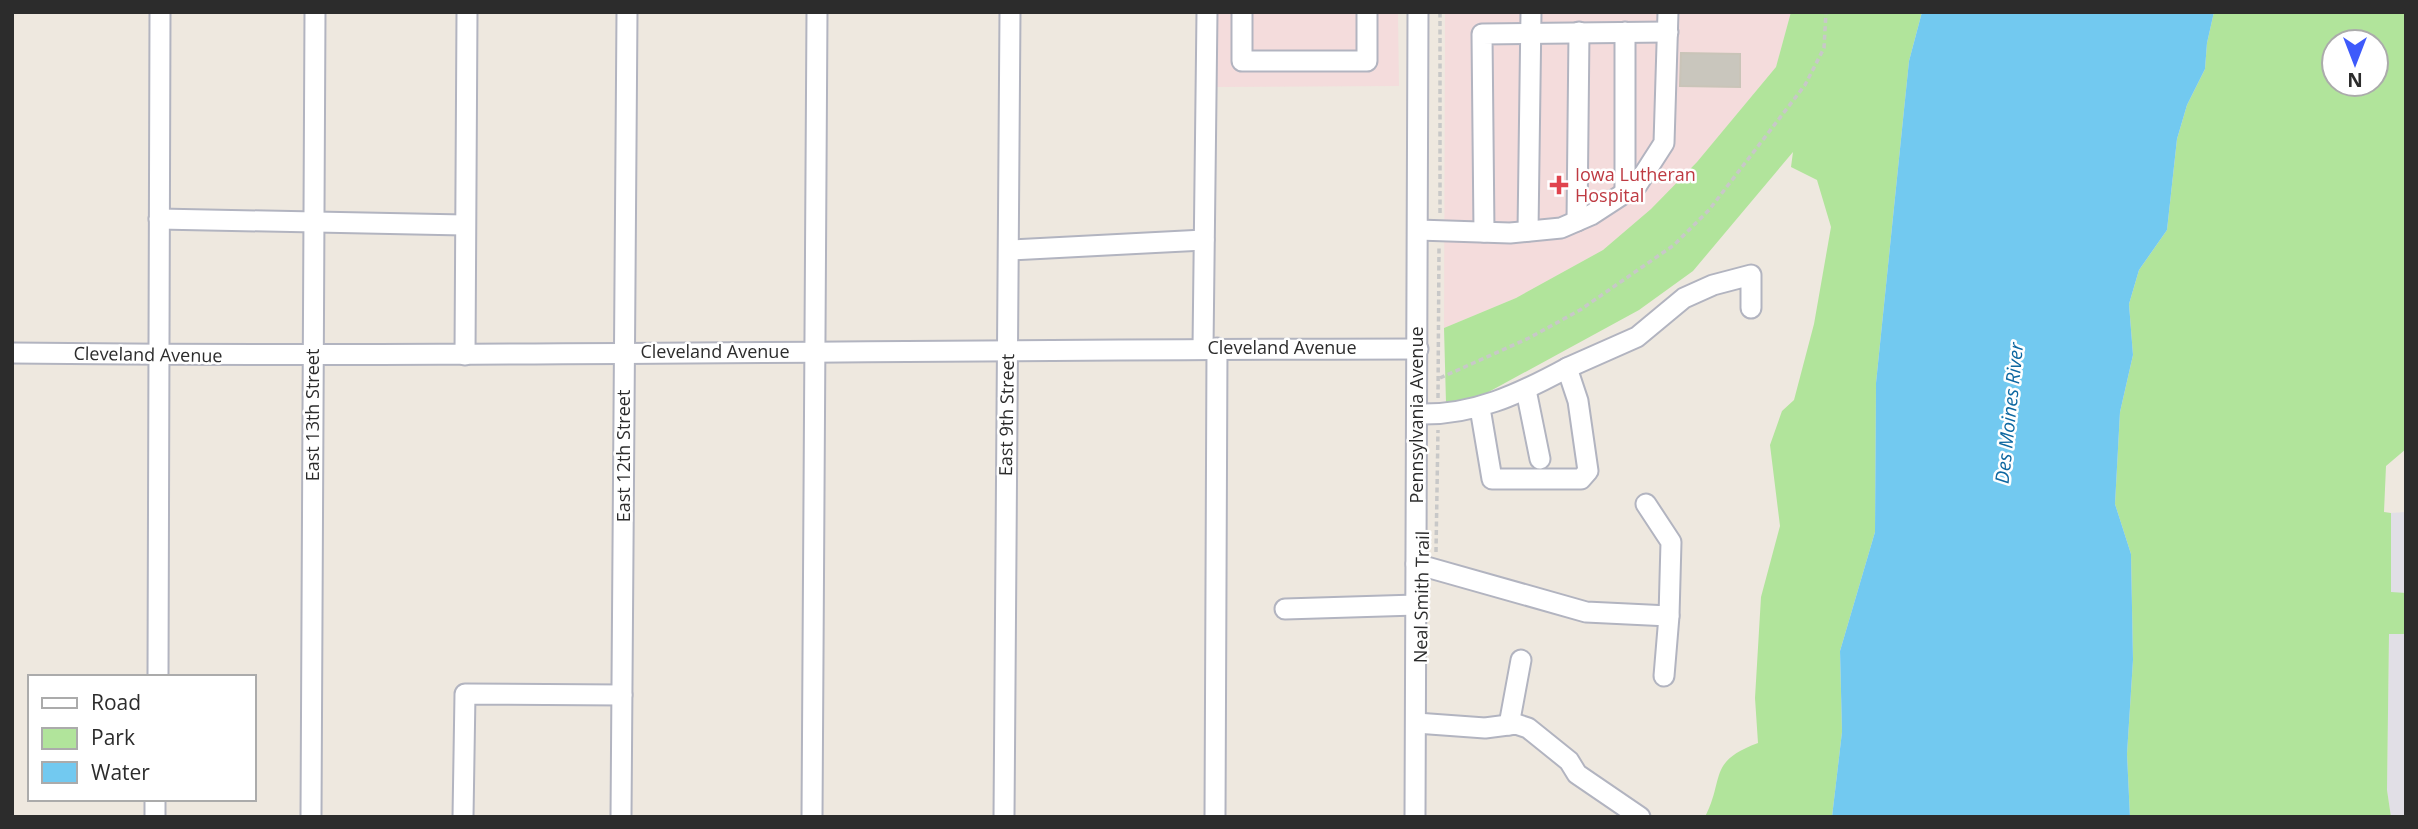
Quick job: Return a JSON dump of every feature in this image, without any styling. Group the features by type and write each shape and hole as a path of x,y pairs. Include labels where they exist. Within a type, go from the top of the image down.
{"street":[{"path":"158,675 160,12"},
{"name":"East 13th Street","path":"310,817 315,12"},
{"path":"465,355 467,12"},
{"name":"East 12th Street","path":"621,817 627,12"},
{"path":"812,817 817,12"},
{"name":"East 9th Street","path":"1004,817 1010,12"},
{"path":"1207,12 1204,240 1210,348 1215,817"},
{"path":"1242,12 1242,61 1367,61 1367,12"},
{"name":"Pennsylvania Avenue","path":"1415,817 1418,12"},
{"path":"1418,230 1484,232 1561,228 1637,185 1664,143 1668,12"},
{"path":"1484,232 1482,34 1531,22 1579,32 1668,32"},
{"path":"1528,231 1531,22"},
{"path":"1577,221 1579,32"},
{"path":"1625,32 1625,192"},
{"path":"159,219 464,225"},
{"path":"1009,250 1204,240"},
{"path":"1417,414 1480,408 1526,390 1567,368 1637,337 1684,298 1713,285 1751,275 1752,308"},
{"name":"Cleveland Avenue","path":"12,353 313,356 1008,348 1418,349"},
{"path":"1480,408 1492,479 1581,479 1588,471 1578,401 1567,368"},
{"path":"1526,390 1540,459"},
{"path":"1646,504 1671,542 1664,676"},
{"path":"1416,564 1586,612 1669,616"},
{"path":"1285,609 1416,605"},
{"path":"1509,725 1521,660"},
{"path":"463,817 464,694 622,695"},
{"path":"1416,723 1485,728 1509,725 1528,728 1569,761 1577,774 1640,817"}],"path":[{"name":"Neal Smith Trail","path":"1436,568 1440,12"},
{"path":"1439,379 1529,338 1580,310 1674,245 1709,210 1805,85 1824,48 1826,12"}],"shaded area":[{"path":"1216,12 1398,12 1399,86 1216,87"},
{"name":"Iowa Lutheran Hospital","path":"1445,12 1791,12 1776,67 1697,162 1651,209 1603,250 1516,298 1444,328"},
{"path":"2406,512 2406,593 2391,593 2391,513"},
{"path":"2389,634 2406,634 2406,817 2391,817 2387,790"}],"green space":[{"path":"1791,12 1922,12 1909,61 1876,383 1875,532 1840,651 1842,732 1832,817 1705,817 1724,764 1742,750 1758,743 1755,698 1761,597 1780,526 1770,445 1782,411 1794,400 1814,324 1831,227 1817,180 1791,167 1793,152 1693,271 1639,310 1483,395 1446,403 1444,328 1516,298 1603,250 1651,209 1697,162 1776,67"},
{"path":"2214,12 2406,12 2406,449 2386,466 2384,512 2391,513 2391,592 2406,593 2406,634 2389,634 2387,790 2391,817 2130,817 2127,754 2133,660 2131,554 2115,504 2120,412 2133,355 2129,304 2139,270 2167,230 2177,139 2187,105 2205,69"}],"water":[{"name":"Des Moines River","path":"1922,12 2214,12 2205,69 2187,105 2177,139 2167,230 2139,270 2129,304 2133,355 2120,412 2115,504 2131,554 2133,660 2127,754 2130,817 1832,817 1842,732 1840,651 1875,532 1876,383 1909,61"}],"building":[{"path":"1681,53 1740,54 1740,87 1680,86"}],"place":[{"name":"Iowa Lutheran Hospital","path":"1559,185"}]}
